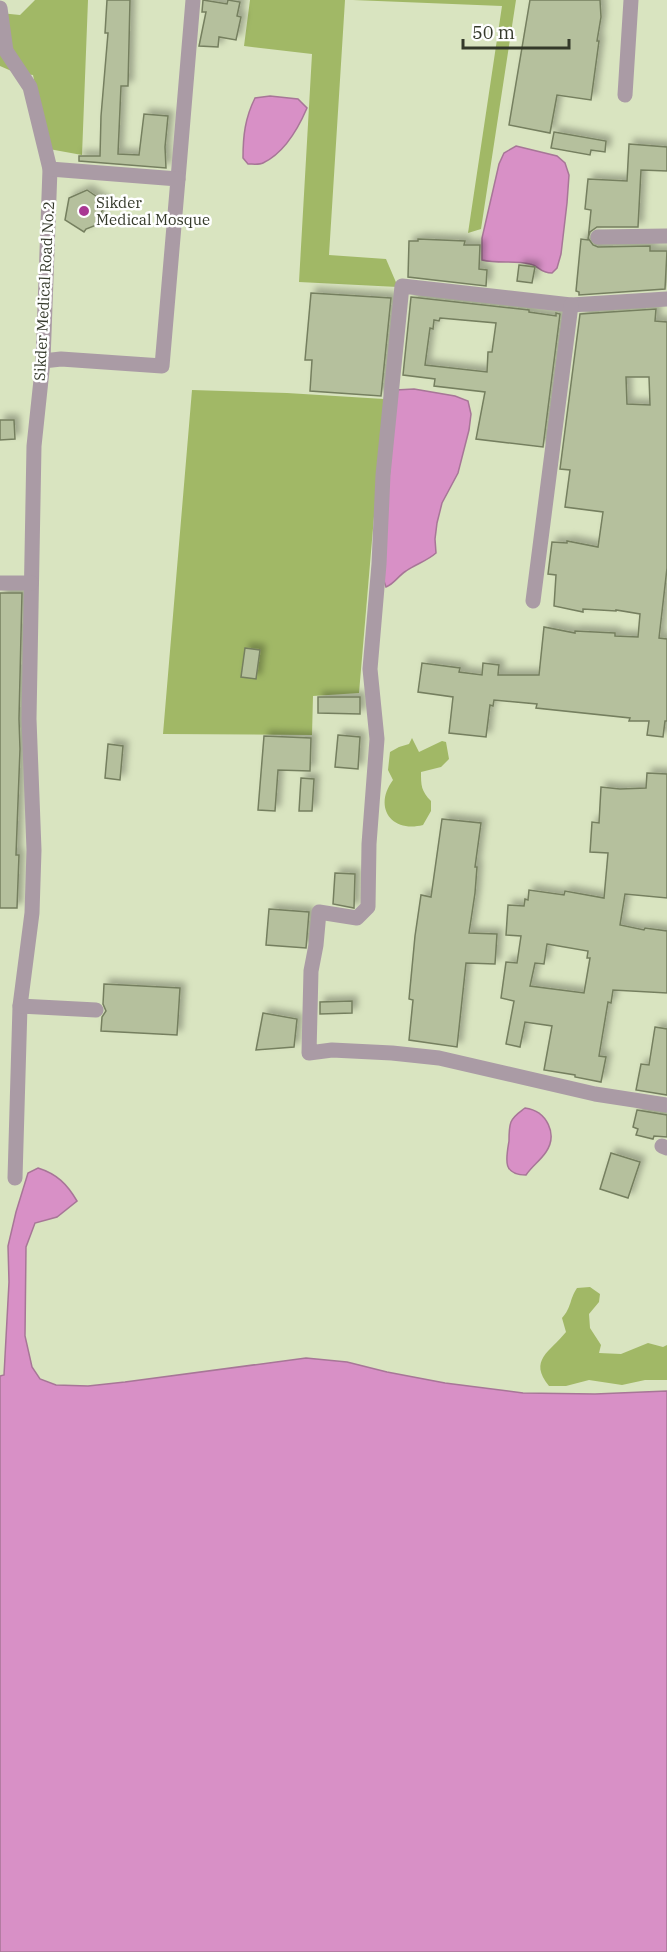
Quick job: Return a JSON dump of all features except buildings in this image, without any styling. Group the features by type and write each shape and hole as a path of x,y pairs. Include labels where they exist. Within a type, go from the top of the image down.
{"street":[{"path":"43,361 61,359 162,366 193,0"},
{"path":"625,94 631,0"},
{"name":"Sikder Medical Road No.2","path":"0,8 3,52 30,87 50,169 43,361 34,446 29,719 34,850 32,913 20,1006 15,1178"},
{"path":"50,169 178,179"},
{"path":"598,237 667,237"},
{"path":"667,298 571,304 402,286 384,475 370,669 377,739 369,844 368,907 357,918 319,912 311,971 309,1053 332,1050 392,1053 439,1059 595,1094 667,1105"},
{"path":"533,601 571,304"},
{"path":"0,583 31,583"},
{"path":"20,1006 96,1010"}],"green space":[{"path":"35,0 88,0 82,155 49,149 33,75 16,73 0,66 0,13 20,15"},
{"path":"250,0 345,0 329,255 386,259 398,287 299,282 312,54 244,46"},
{"path":"353,0 516,0 481,229 468,233 502,6"},
{"path":"192,390 384,399 359,693 313,696 312,735 163,734"},
{"path":"412,738 419,752 442,741 446,742 449,759 441,767 421,772 422,788 431,801 431,811 423,825 412,826 402,825 388,816 385,800 387,790 393,780 388,770 390,752 409,744"},
{"path":"590,1287 600,1294 599,1302 589,1314 590,1328 601,1345 599,1353 621,1354 648,1343 663,1347 667,1345 667,1380 645,1380 622,1385 589,1380 566,1386 549,1386 543,1377 541,1363 548,1351 566,1332 562,1318 577,1288"}],"shaded area":[{"path":"270,96 298,99 307,108 295,132 284,147 271,159 261,164 248,164 243,158 243,150 249,113 255,98"},
{"path":"516,146 557,156 565,163 569,175 561,254 557,268 552,273 524,263 482,260 482,238 499,164 504,153"},
{"path":"414,389 455,396 468,401 471,414 469,430 458,473 442,503 435,539 436,553 406,571 386,587 384,581 386,516 396,390"},
{"path":"525,1108 533,1110 544,1118 551,1138 546,1152 526,1175 513,1172 507,1165 511,1122"},
{"path":"38,1168 61,1180 77,1201 57,1217 35,1223 26,1247 25,1336 32,1367 40,1379 56,1385 88,1386 306,1358 347,1362 445,1383 523,1393 595,1394 667,1391 667,1952 0,1952 0,1376 4,1375 9,1282 8,1246 28,1173"}],"place":[{"name":"Sikder Medical Mosque","path":"84,211"}]}
